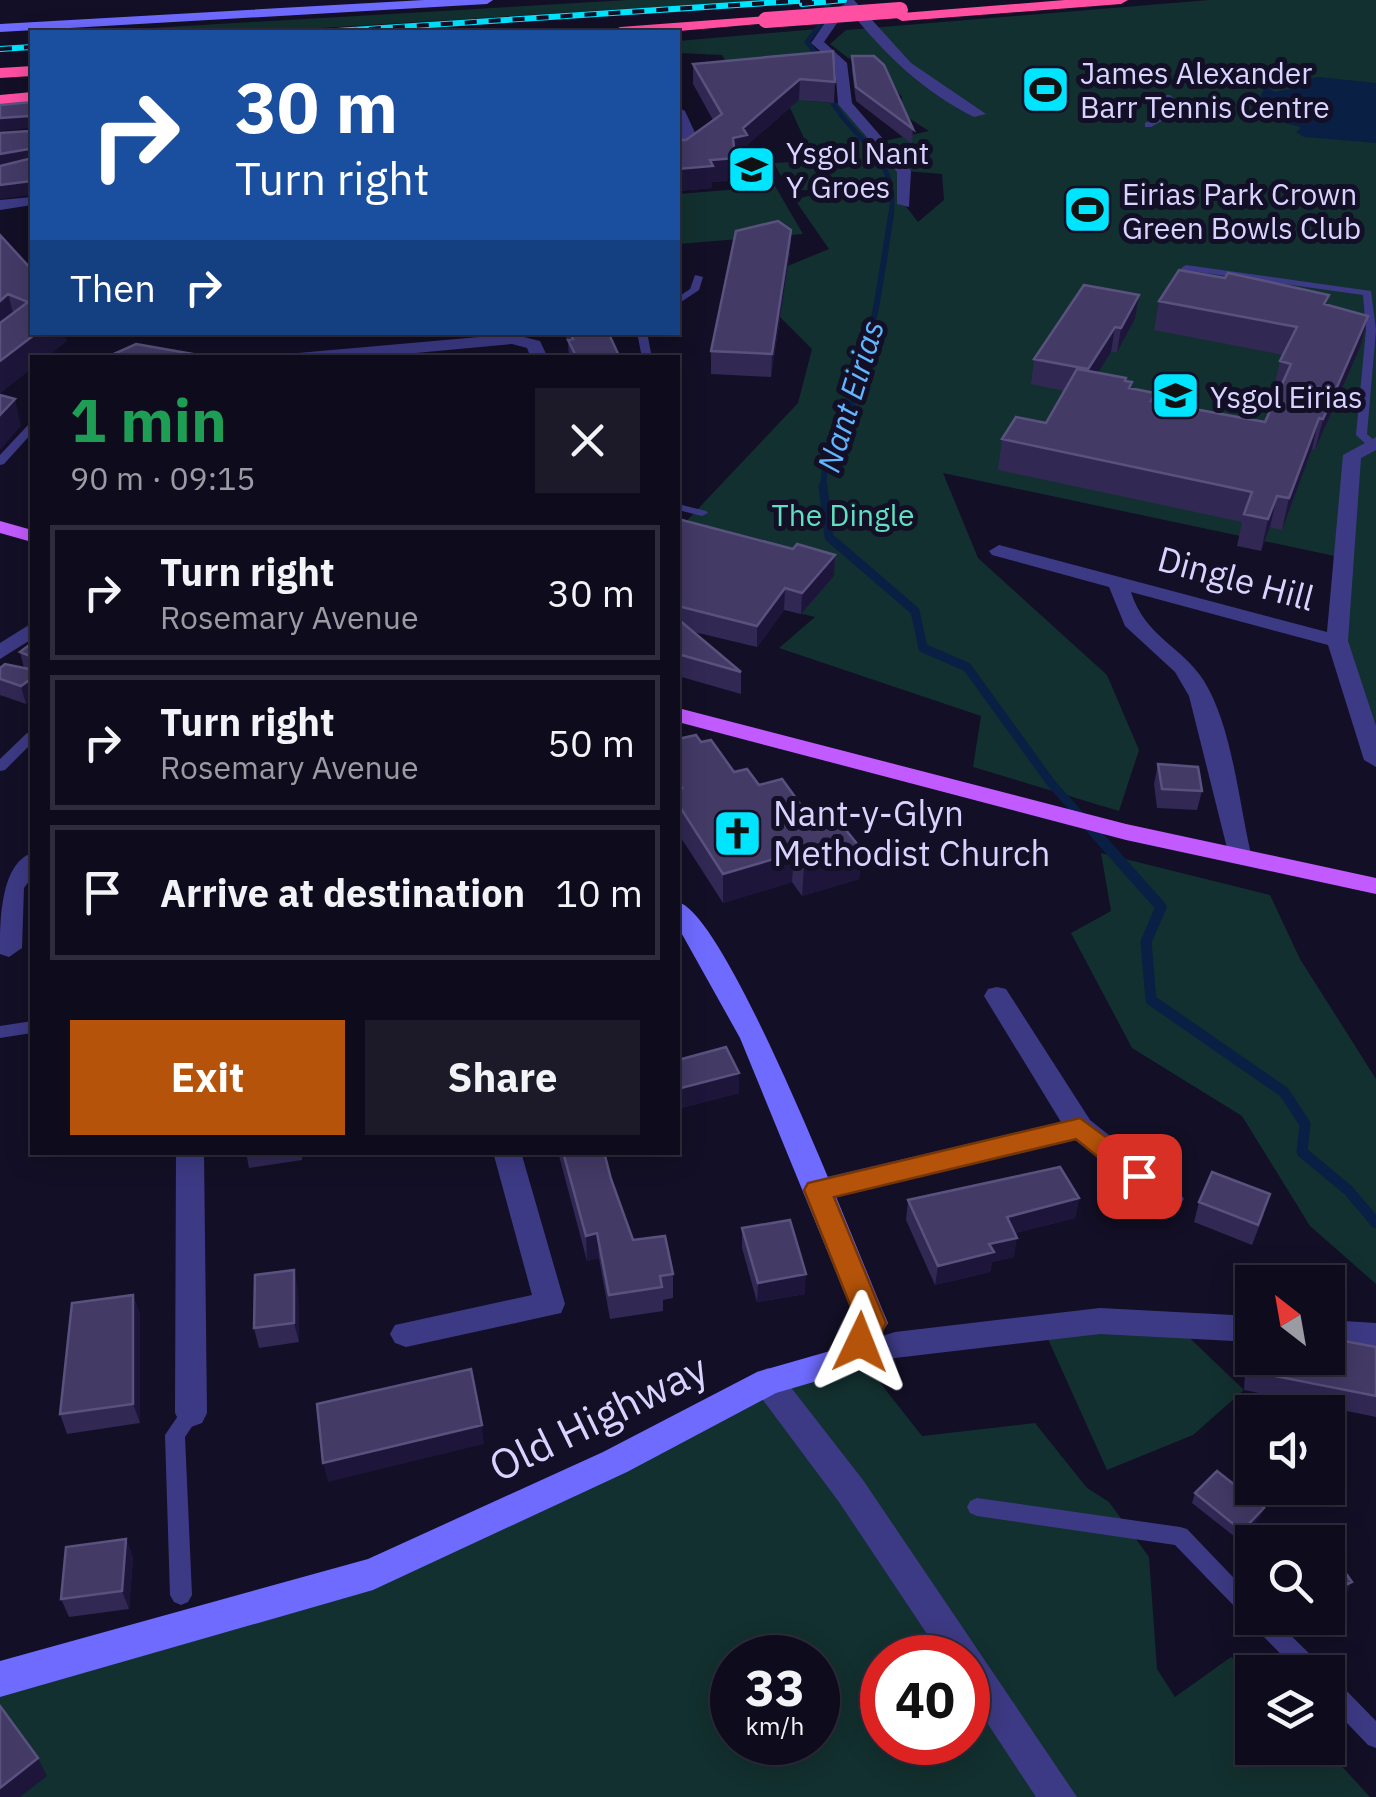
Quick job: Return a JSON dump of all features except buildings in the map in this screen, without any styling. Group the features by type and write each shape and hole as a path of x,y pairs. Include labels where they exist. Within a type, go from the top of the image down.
{"highway":[{"path":"901,14 1025,0"},
{"path":"658,30 1121,0"},
{"path":"680,36 773,24"},
{"path":"0,74 30,71"},
{"path":"0,83 30,80"},
{"path":"0,92 30,89"},
{"path":"0,103 30,100"}],"main road":[{"path":"0,527 30,535"},
{"path":"680,716 1126,832 1376,886"}],"street":[{"path":"0,28 487,0"},
{"path":"904,204 904,171 845,104 841,63 817,42 838,13 850,2 886,47 922,79 979,114"},
{"path":"680,115 689,135 680,139"},
{"path":"0,205 30,201"},
{"path":"343,355 518,336 534,344 539,355"},
{"path":"1374,444 1352,455 1337,641 1376,760"},
{"name":"Dingle Hill","path":"999,551 1337,641"},
{"name":"Dingle Hill","path":"1118,583 1126,617 1137,632 1197,686 1239,854"},
{"path":"0,654 30,630"},
{"path":"14,947 12,887 30,864"},
{"path":"680,913 703,943 754,1038 872,1323 847,1360"},
{"path":"997,996 1080,1128 1168,1199"},
{"path":"818,1190 1080,1128"},
{"path":"190,1155 190,1413"},
{"path":"406,1334 550,1304 508,1155"},
{"name":"Old Highway","path":"0,1680 374,1574 614,1462 768,1382 894,1345 1100,1320 1235,1328"},
{"path":"1345,1334 1376,1336"},
{"path":"768,1382 851,1491 949,1635"},
{"path":"990,1696 1058,1797"}],"lane":[{"path":"1148,125 1181,108 1168,97"},
{"path":"1186,268 1368,293 1371,330 1361,435 1374,444"},
{"path":"680,300 694,290 698,276"},
{"path":"0,462 30,429"},
{"path":"680,508 702,513"},
{"path":"0,768 30,738"},
{"path":"0,1032 30,1026"},
{"path":"182,1595 175,1436 190,1413"},
{"path":"977,1507 1180,1536 1235,1593"},
{"path":"1276,1635 1295,1655"},
{"path":"1345,1706 1376,1738"}],"green space":[{"path":"628,0 767,0 289,30 117,30"},
{"name":"The Dingle","path":"1209,0 1376,0 1376,744 1340,621 1344,558 943,473 978,558 1107,675 1139,750 1119,811 973,767 981,716 779,648 815,617 680,584 680,528 798,403 812,349 746,283 829,249 795,200 837,187 808,147 786,99 732,73 722,55 680,53 680,41 817,29 807,42 823,60 809,101 845,104 865,127 863,134 880,142 929,131 899,112 902,97 873,65 848,58 830,44 846,30","holes":["904,171 942,174 944,200 918,222 904,204"]},
{"path":"810,161 826,189 789,191 774,163"},
{"path":"775,186 803,234 680,244 680,194"},
{"path":"1101,853 1270,895 1300,959 1376,1079 1376,1284 1310,1226 1242,1116 1132,1048 1071,933 1111,911"},
{"path":"1175,1324 1244,1390 1193,1435 1107,1470 1043,1328"},
{"path":"859,1356 922,1436 1035,1423 1087,1488 1109,1502 1149,1557 1157,1669 1175,1697 1231,1657 1235,1661 1235,1765 1341,1765 1370,1797 0,1797 0,1679 277,1604"}],"water":[{"path":"1319,77 1376,83 1376,143 1304,137 1296,132 1301,127 1276,121 1258,102 1265,86 1275,92 1302,87 1293,81"}],"waterway":[{"name":"Nant Eirias","path":"823,62 807,42 830,12 824,0"},
{"name":"Nant Eirias","path":"828,94 881,162 892,195 891,217"},
{"name":"Nant Eirias","path":"824,488 827,465 843,430 867,350 891,214"},
{"name":"Nant Eirias","path":"823,486 829,537 915,611 923,648 967,667 1051,783 1092,829"},
{"path":"1090,827 1161,907 1146,942 1151,1000 1284,1092 1305,1124 1302,1152 1348,1190 1376,1223"}],"railway":[{"path":"352,30 812,0"},
{"path":"802,4 844,0"},
{"path":"0,49 30,47"}],"place":[{"name":"James Alexander Barr Tennis Centre","path":"1045,89"},
{"name":"Ysgol Nant Y Groes","path":"751,169"},
{"name":"Eirias Park Crown Green Bowls Club","path":"1087,210"},
{"name":"Ysgol Eirias","path":"1175,396"},
{"name":"Nant-y-Glyn Methodist Church","path":"738,833"}],"route":[{"path":"860,1342 872,1323 818,1190 1080,1128 1139,1176"}]}
